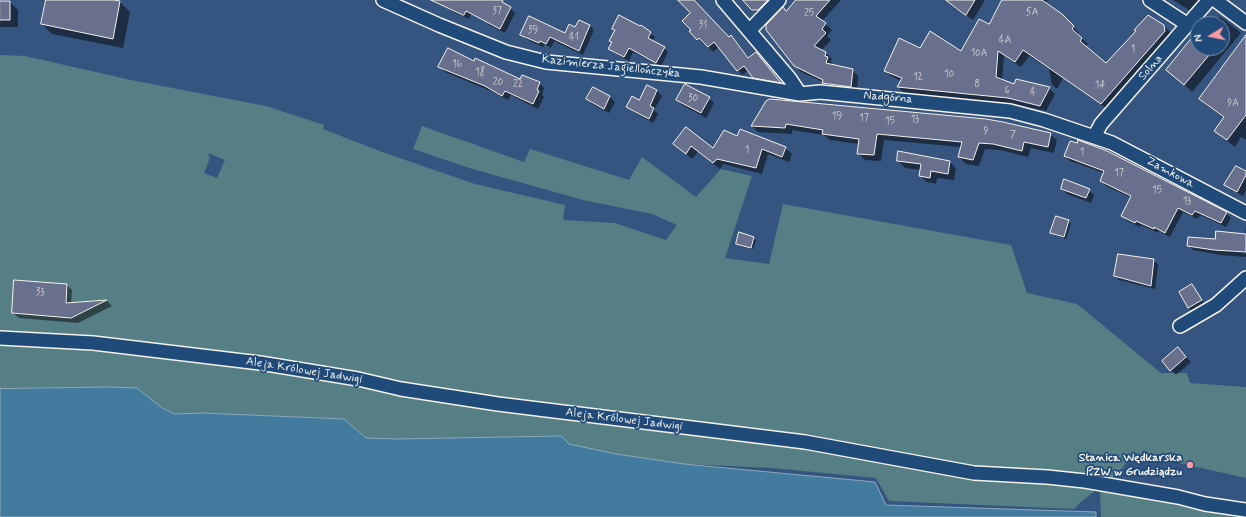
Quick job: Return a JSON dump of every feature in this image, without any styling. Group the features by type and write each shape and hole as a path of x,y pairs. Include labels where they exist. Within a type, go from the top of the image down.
{"street":[{"name":"Kazimierza Jagiellończyka","path":"382,0 506,52 546,62 701,77 800,94"},
{"path":"723,0 790,78 800,94"},
{"path":"750,30 778,0"},
{"path":"1150,0 1188,25"},
{"name":"Solna","path":"1094,137 1101,124 1209,0"},
{"path":"1215,0 1246,23"},
{"name":"Nadgórna","path":"800,94 820,92 1010,111 1094,137"},
{"name":"Zamkowa","path":"1094,137 1112,143 1246,213"},
{"path":"1180,326 1216,305 1246,278"},
{"name":"Aleja Królowej Jadwigi","path":"0,338 93,342 260,363 358,379 401,389 498,404 805,442 974,473 1047,477 1086,481 1178,497 1204,504 1246,510"}],"green space":[{"path":"0,55 25,56 131,80 266,106 324,125 323,129 382,152 475,184 565,205 563,220 615,223 666,240 677,225 652,214 583,200 469,168 413,149 422,126 524,162 530,149 629,180 642,157 696,197 721,169 752,176 725,258 769,264 783,204 1011,245 1027,293 1077,304 1161,373 1187,373 1190,383 1246,387 1246,478 1134,453 1120,471 1074,509 889,501 876,478 772,468 684,464 616,454 568,444 561,436 397,439 366,438 344,419 203,413 175,414 162,408 137,388 109,387 0,389","holes":["208,153 225,160 217,178 204,173 210,158"]},
{"path":"1100,491 1219,513 1246,514 1246,517 1101,517"}],"water":[{"path":"109,387 137,388 162,408 175,414 203,413 344,419 366,438 397,439 561,436 569,444 616,454 684,464 875,482 886,505 1096,512 1096,517 0,517 0,389"}],"building":[{"path":"46,0 120,1 113,39 41,24"},
{"path":"431,0 503,0 502,2 511,7 500,29 466,11 464,15"},
{"path":"678,0 694,0 729,37 731,35 748,58 756,52 781,83 753,78 744,66 737,71 714,42 708,47 699,38 697,40 689,31 691,30 682,21 690,13"},
{"path":"743,0 768,0 758,10 752,10"},
{"path":"796,0 830,0 816,16 826,23 822,29 826,33 814,46 826,52 825,56 828,57 826,63 853,69 851,87 822,83 823,80 794,66 766,30 766,25 783,7 786,11"},
{"path":"946,0 975,0 966,15"},
{"path":"1002,0 1042,0 1062,14 1074,26 1072,29 1082,38 1080,41 1106,63 1136,31 1134,30 1148,15 1164,25 1165,31 1101,104 1023,50 1015,62 998,51 996,77 1014,84 1016,79 1050,87 1040,106 1008,98 897,87 902,78 884,71 899,38 920,48 930,31 961,51 979,19 989,24"},
{"path":"0,1 10,1 10,20 0,20"},
{"path":"619,15 640,26 641,25 651,32 648,38 665,47 656,63 629,48 624,57 608,49 612,42 609,41 615,30 612,29"},
{"path":"529,16 565,33 569,24 575,27 579,20 590,25 579,51 550,37 546,44 540,41 539,43 520,35"},
{"path":"1246,35 1246,115 1227,140 1214,131 1224,117 1199,99"},
{"path":"1190,40 1190,56 1208,56 1184,85 1166,70"},
{"path":"448,48 474,61 475,58 520,79 522,75 540,82 537,90 539,91 533,104 505,91 502,96 485,86 438,67"},
{"path":"685,84 710,97 701,113 676,100"},
{"path":"647,85 657,90 650,106 654,108 649,119 626,107 632,96 639,100"},
{"path":"593,87 610,96 604,109 586,99"},
{"path":"770,99 986,119 1051,133 1048,147 1024,142 1022,151 993,144 979,143 973,160 958,157 962,142 877,134 874,155 857,154 859,139 822,134 823,130 786,124 785,128 751,126 766,101"},
{"path":"686,127 713,148 724,130 737,136 740,129 786,147 782,157 762,149 756,168 717,159 713,163 691,146 686,154 673,144"},
{"path":"1078,140 1107,151 1227,212 1221,223 1195,211 1192,215 1178,208 1165,233 1154,227 1154,229 1136,221 1135,223 1121,216 1131,196 1100,181 1104,171 1064,156 1070,141 1077,143"},
{"path":"898,151 950,161 948,174 931,171 930,178 919,176 921,164 897,161"},
{"path":"1236,166 1246,171 1246,175 1237,192 1224,185"},
{"path":"1064,179 1090,189 1086,198 1061,189"},
{"path":"1056,216 1069,220 1064,237 1050,233"},
{"path":"1216,231 1246,234 1246,252 1214,250 1187,246 1188,237 1215,239"},
{"path":"739,232 754,237 751,248 736,244"},
{"path":"1118,254 1154,259 1151,286 1114,276"},
{"path":"14,280 67,284 66,303 107,300 71,318 12,313"},
{"path":"1192,284 1202,300 1188,308 1179,292"},
{"path":"1178,347 1186,357 1170,371 1162,361"}],"place":[{"name":"Stanica Wędkarska PZW w Grudziądzu","path":"1190,465"}]}
